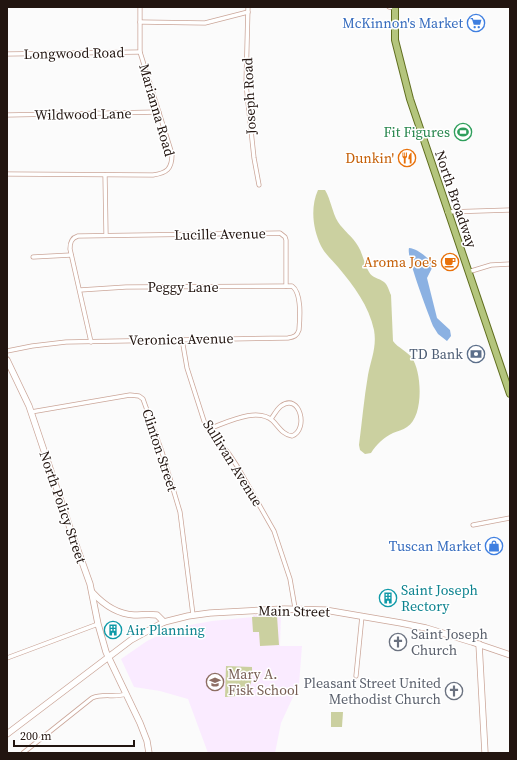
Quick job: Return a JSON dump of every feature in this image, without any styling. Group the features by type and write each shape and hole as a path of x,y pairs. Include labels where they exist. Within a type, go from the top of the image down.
{"main road":[{"name":"North Broadway","path":"393,7 395,40 416,118 510,394"},
{"name":"North Policy Street","path":"7,360 22,389 31,412 92,593 98,624 109,657 144,731 149,753"},
{"path":"92,593 105,605 118,612 157,615 164,622"},
{"name":"Main Street","path":"7,734 131,640 164,622 180,617 295,608 322,610 421,627 510,655"},
{"path":"479,644 485,753"}],"street":[{"name":"Marianna Road","path":"7,174 157,174 170,168 172,163 172,154 140,52 140,7"},
{"path":"140,22 205,22 248,9"},
{"name":"Joseph Road","path":"248,9 246,84 254,158 259,185"},
{"name":"Longwood Road","path":"7,54 140,52"},
{"name":"Wildwood Lane","path":"7,115 159,112"},
{"path":"105,175 106,234"},
{"path":"447,212 510,210"},
{"name":"Lucille Avenue","path":"71,254 71,241 75,237 82,235 280,234 285,237 286,240 286,286"},
{"path":"34,258 71,254 91,342"},
{"path":"468,272 490,265 510,264"},
{"name":"Peggy Lane","path":"80,290 126,287 286,286"},
{"name":"Veronica Avenue","path":"7,351 55,343 182,339 293,338 297,335 299,330 299,297 296,289 292,286 286,286"},
{"name":"Sullivan Avenue","path":"182,339 187,368 204,421 208,429 237,466 274,531 290,579 295,608"},
{"name":"Clinton Street","path":"31,412 130,395 139,396 143,399 180,512 193,615"},
{"path":"208,429 253,414 262,415 271,419 284,433 292,436 297,433 301,418 298,407 295,404 289,403 280,407 271,419"},
{"path":"474,525 510,518"},
{"path":"356,676 362,616"},
{"path":"7,658 98,624"},
{"path":"23,753 92,698 99,695 118,696 126,694"}],"shaded area":[{"name":"Mary A. Fisk School","path":"281,614 280,646 302,646 299,684 281,723 275,753 208,753 188,699 160,691 134,687 121,659 147,641 168,631 212,621 253,617 253,615"}],"green space":[{"path":"318,190 325,190 338,222 358,246 370,274 384,282 387,286 391,295 393,341 412,358 418,373 420,394 419,404 413,422 405,428 383,439 371,453 365,454 360,450 359,445 368,375 374,347 374,330 365,305 344,274 325,252 318,239 314,226 313,211"},
{"path":"277,616 279,645 260,646 259,632 253,632 252,617"},
{"path":"226,666 252,667 250,686 243,693 233,697 225,697"},
{"path":"331,712 343,712 342,727 331,727"}],"water":[{"path":"409,248 419,252 434,264 427,278 437,318 450,330 451,336 447,341 438,334 433,326 414,274"}],"place":[{"name":"McKinnon's Market","path":"476,23"},
{"name":"Fit Figures","path":"463,132"},
{"name":"Dunkin'","path":"407,158"},
{"name":"Aroma Joe's","path":"450,262"},
{"name":"TD Bank","path":"476,354"},
{"name":"Tuscan Market","path":"494,546"},
{"name":"Saint Joseph Rectory","path":"388,598"},
{"name":"Air Planning","path":"113,630"},
{"name":"Saint Joseph Church","path":"398,642"},
{"name":"Mary A. Fisk School","path":"215,682"},
{"name":"Pleasant Street United Methodist Church","path":"454,691"}]}
